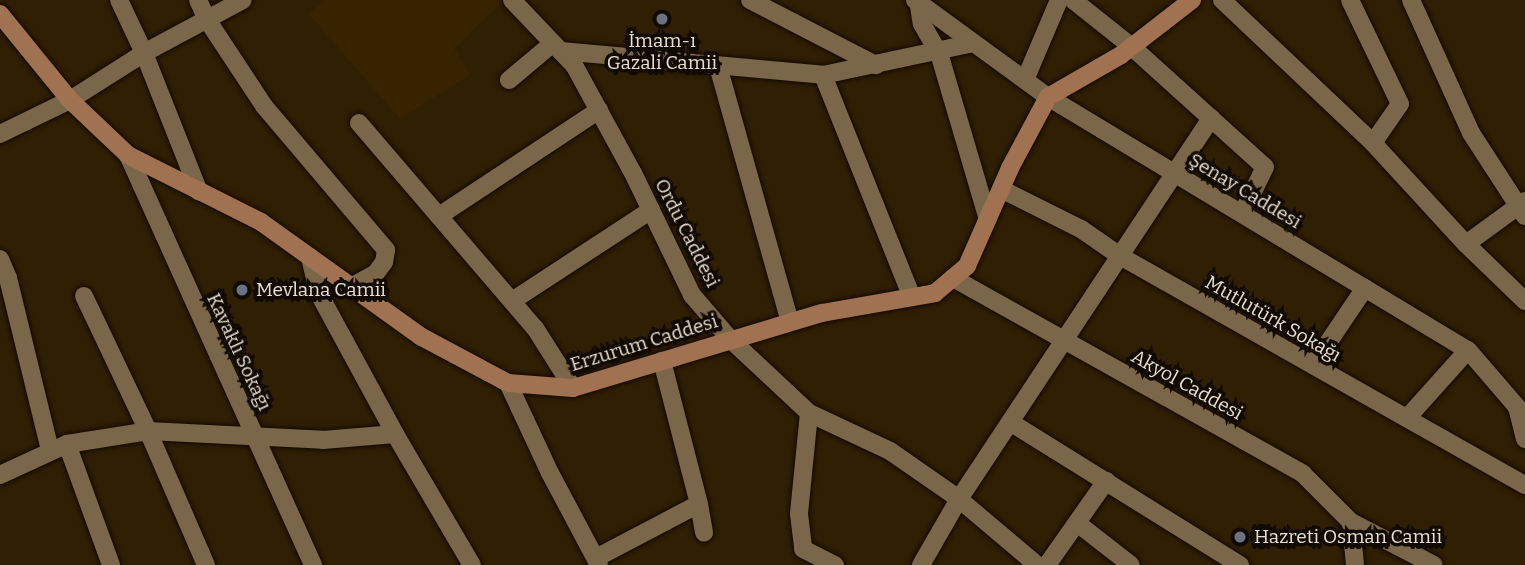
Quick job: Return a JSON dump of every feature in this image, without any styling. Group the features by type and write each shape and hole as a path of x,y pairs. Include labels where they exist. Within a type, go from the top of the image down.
{"street":[{"path":"119,0 144,52 199,192"},
{"path":"198,0 208,21 264,106 386,250 384,262 376,273 351,287"},
{"path":"0,134 70,100 144,52 208,21 243,0"},
{"name":"Ordu Caddesi","path":"512,0 574,65 651,210 692,295 730,339 809,413 890,450 959,499 1037,565"},
{"path":"750,0 876,65"},
{"path":"917,0 922,24 939,53 988,219"},
{"name":"Şenay Caddesi","path":"917,0 1048,97 1468,350 1517,407 1525,439"},
{"path":"1025,80 1059,0"},
{"path":"1073,0 1132,47 1265,167 1242,214"},
{"path":"1048,97 1132,47 1192,0"},
{"path":"1222,0 1373,144 1466,244 1525,301"},
{"path":"1350,0 1400,104 1373,144"},
{"path":"1411,0 1471,132 1522,208 1466,244"},
{"name":"Erzurum Caddesi","path":"0,14 70,100 128,156 261,222 420,336 508,383 573,388 790,322 936,293 967,266 1001,189 1048,97"},
{"path":"509,80 557,47 823,75 939,53 974,43"},
{"path":"718,66 790,322"},
{"path":"823,75 912,297"},
{"path":"439,216 599,110"},
{"path":"921,565 959,499 1210,118"},
{"path":"359,123 535,328 573,388"},
{"name":"Kavaklı Sokağı","path":"128,156 313,565"},
{"name":"Mutlutürk Sokağı","path":"1001,189 1081,229 1120,256 1525,485"},
{"path":"512,301 651,210"},
{"path":"310,257 318,292 395,433 472,565"},
{"path":"0,260 8,278 59,447 111,565"},
{"name":"Akyol Caddesi","path":"953,278 1303,474 1351,522 1434,565"},
{"path":"1313,365 1365,288"},
{"path":"84,296 148,431 206,565"},
{"path":"1407,418 1468,350"},
{"path":"662,361 704,533"},
{"path":"508,383 550,473 597,562 699,504"},
{"path":"809,413 799,514 803,549 835,565"},
{"path":"1010,422 1240,565"},
{"path":"0,475 59,447 148,431 323,440 395,433"},
{"path":"1047,565 1106,481"},
{"path":"1351,522 1355,565"},
{"path":"1077,523 1131,565"}],"shaded area":[{"path":"325,0 502,2 454,49 471,74 400,119 309,14"}],"place":[{"name":"İmam-ı Gazali Camii","path":"662,19"},
{"name":"Mevlana Camii","path":"242,290"},
{"name":"Hazreti Osman Camii","path":"1240,537"}]}
